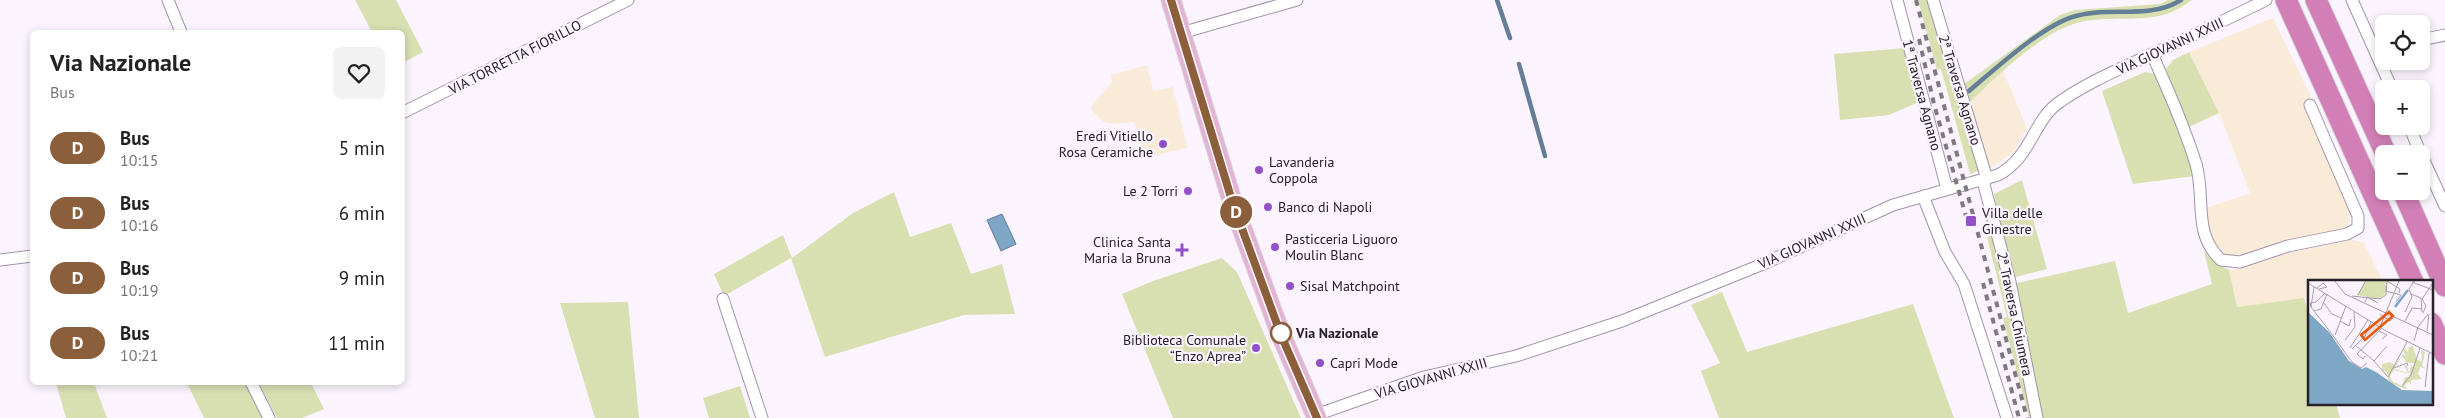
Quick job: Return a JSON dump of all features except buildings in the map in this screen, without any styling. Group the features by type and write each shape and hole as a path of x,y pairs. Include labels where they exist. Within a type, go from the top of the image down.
{"highway":[{"path":"2286,0 2412,280"},
{"path":"2318,4 2382,145"},
{"path":"2407,200 2445,286"},
{"path":"2432,324 2445,354"}],"main road":[{"path":"1171,0 1233,204 1281,335 1317,416"}],"street":[{"path":"168,0 180,30"},
{"name":"VIA TORRETTA FIORILLO","path":"405,112 628,0"},
{"path":"1181,33 1297,0"},
{"name":"1ª Traversa Agnano","path":"1897,0 1947,189"},
{"name":"2ª Traversa Agnano","path":"1934,0 1985,180"},
{"name":"VIA GIOVANNI XXIII","path":"1317,416 1424,378 1516,356 1622,321 1763,264 1893,205 1985,180 2011,168 2021,157 2047,114 2061,100 2247,5 2266,0"},
{"path":"2352,0 2375,43"},
{"path":"2430,38 2445,35"},
{"path":"2152,54 2176,106 2196,164 2200,179 2202,227 2206,242 2222,260 2240,262 2288,246 2347,234 2358,228 2358,216 2310,105"},
{"path":"2430,174 2445,206"},
{"name":"2ª Traversa Chiumera","path":"1985,180 2010,282 2037,418"},
{"path":"1923,196 1945,252 1964,284 2007,418"},
{"path":"0,260 30,256"},
{"path":"723,299 762,418"},
{"path":"253,385 269,418"}],"shaded area":[{"path":"2273,18 2311,97 2304,103 2349,205 2350,220 2347,226 2341,230 2287,241 2235,258 2224,254 2209,236 2206,208 2250,193 2219,113 2189,52"},
{"path":"1147,65 1153,91 1173,87 1187,148 1145,158 1134,122 1115,124 1103,122 1090,108 1112,82 1111,75"},
{"path":"2003,71 2027,128 2014,152 1989,169 1970,102"},
{"path":"2351,239 2364,243 2382,280 2308,280 2308,298 2237,307 2229,270 2242,268 2288,253"}],"green space":[{"path":"355,0 396,0 423,52 405,62 405,30 371,30"},
{"path":"1918,0 1928,0 1981,170 1970,174 1941,69 1937,70"},
{"path":"2168,0 2192,0 2175,11 2162,15 2085,21 2070,25 2054,33 2023,54 1970,102 1964,84 2060,15 2075,10 2160,4"},
{"path":"1905,48 1919,102 1889,115 1840,120 1834,54"},
{"path":"2189,52 2219,113 2189,127 2166,69 2173,60"},
{"path":"2145,72 2156,74 2185,146 2194,176 2133,184 2102,91"},
{"path":"2022,180 2047,269 2012,278 1994,194"},
{"path":"894,192 910,237 951,223 971,274 1002,264 1015,314 964,315 825,357 791,258 724,296 714,274 783,235 792,258 853,213"},
{"path":"1988,215 2005,276 2033,418 2029,418 2003,318 2007,317 1987,237 1990,236 1984,216"},
{"path":"2204,251 2216,263 2229,270 2237,307 2304,298 2308,312 2308,406 2337,406 2340,418 2041,418 2013,284 2115,261 2128,313 2212,284"},
{"path":"1222,258 1237,272 1301,418 1173,418 1122,294 1153,281"},
{"path":"1722,292 1747,352 1913,304 1954,418 1719,418 1701,371 1720,363 1691,305"},
{"path":"628,302 639,418 595,418 560,303"},
{"path":"57,385 95,385 107,418 66,418"},
{"path":"188,385 247,385 263,418 204,418"},
{"path":"260,385 312,385 324,409 302,418 277,418"},
{"path":"740,386 750,418 709,418 703,398"}],"water":[{"path":"1002,214 1016,244 1001,251 987,220"}],"waterway":[{"path":"1497,0 1510,38"},
{"path":"1969,91 2020,48 2049,28 2063,21 2089,13 2156,10 2181,0"},
{"path":"1519,64 1545,156"}],"railway":[{"path":"1916,0 2027,418"},
{"path":"1919,39 1934,104 1969,227"},
{"path":"1983,283 2019,418"}],"bus line":[{"name":"D","path":"1171,0 1219,164 1281,335 1317,418"}],"place":[{"name":"Eredi Vitiello Rosa Ceramiche","path":"1163,144"},
{"name":"Lavanderia Coppola","path":"1259,170"},
{"name":"Le 2 Torri","path":"1188,191"},
{"name":"Banco di Napoli","path":"1268,207"},
{"name":"Villa delle Ginestre","path":"1971,221"},
{"name":"Pasticceria Liguoro Moulin Blanc","path":"1275,247"},
{"name":"Clinica Santa Maria la Bruna","path":"1182,250"},
{"name":"Sisal Matchpoint","path":"1290,286"},
{"name":"Via Nazionale","path":"1281,333"},
{"name":"Biblioteca Comunale “Enzo Aprea”","path":"1256,348"},
{"name":"Capri Mode","path":"1320,363"}]}
